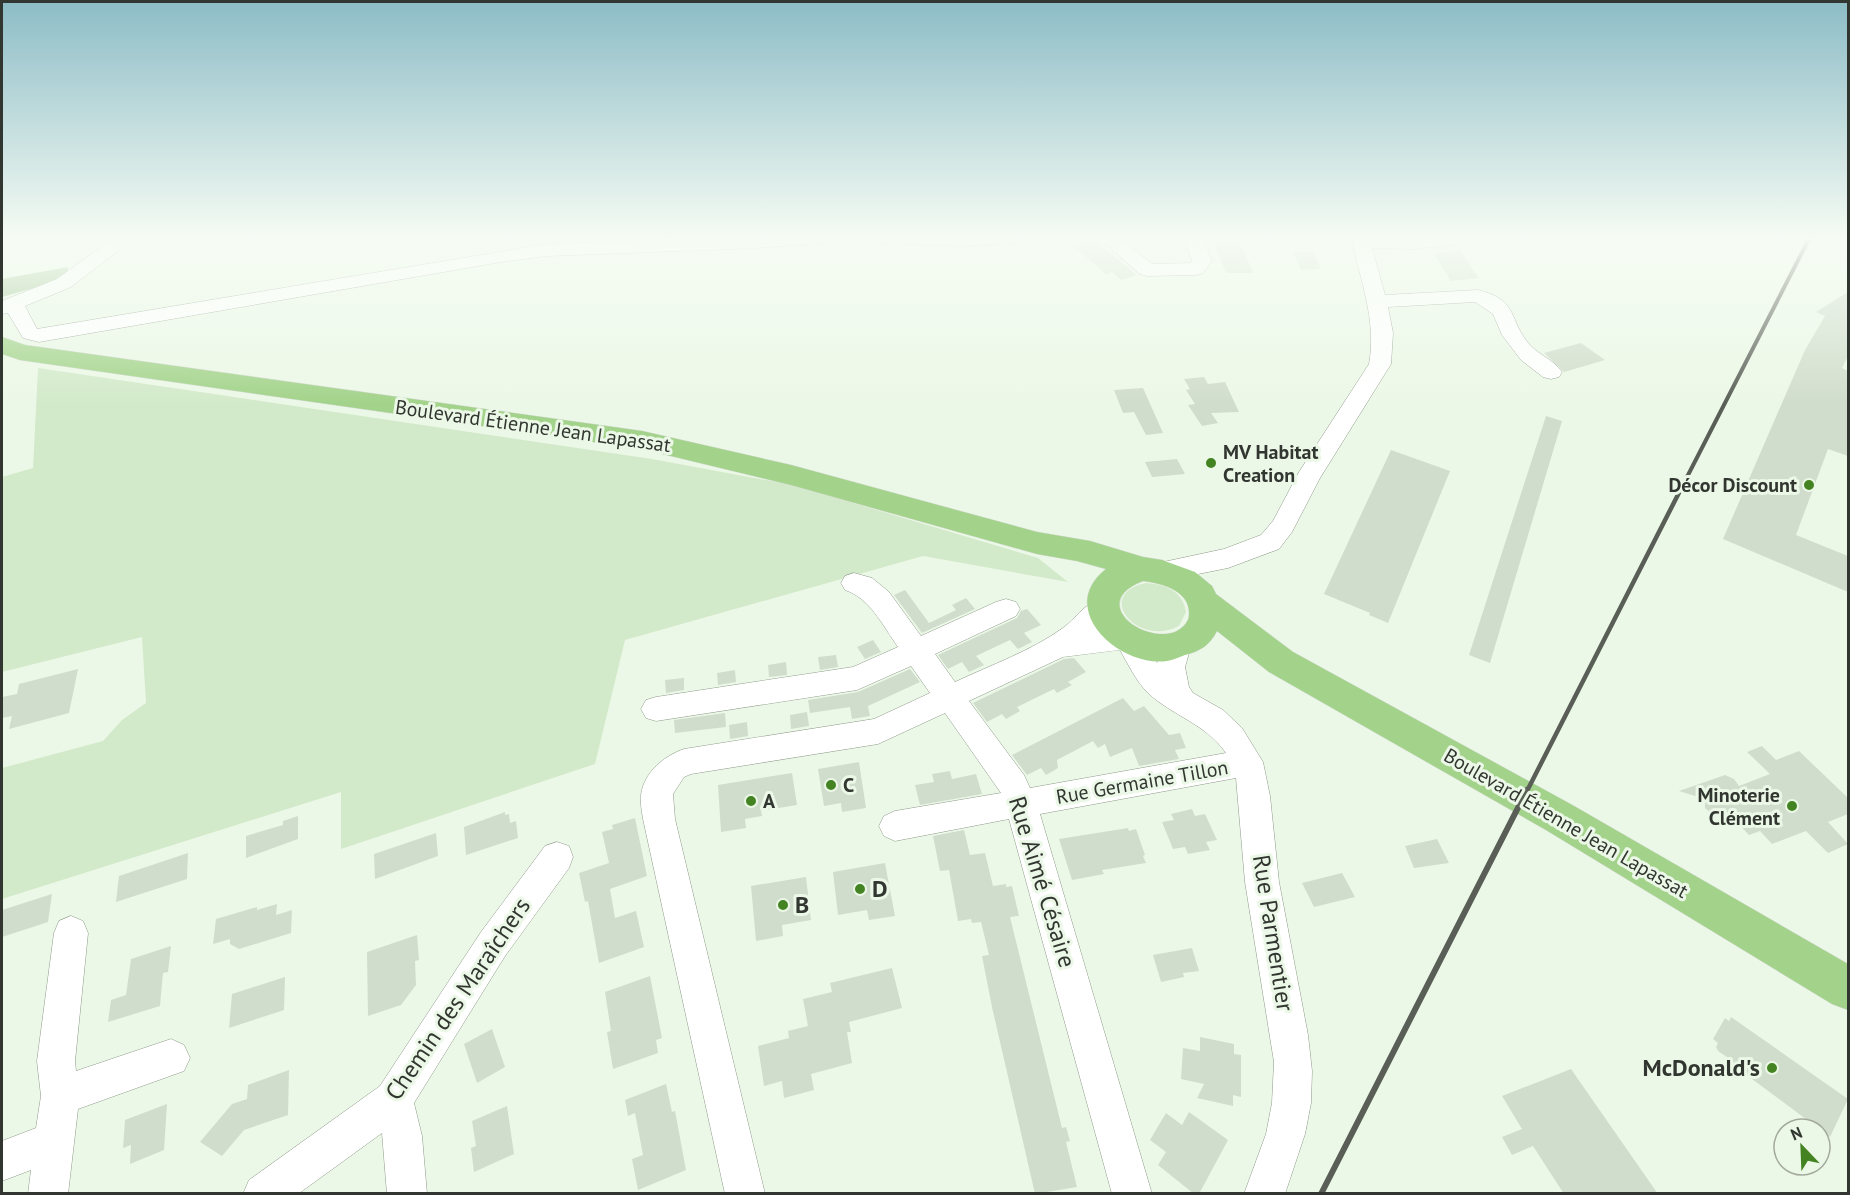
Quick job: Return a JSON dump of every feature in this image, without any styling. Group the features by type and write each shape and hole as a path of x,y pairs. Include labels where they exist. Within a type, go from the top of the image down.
{"main road":[{"name":"Boulevard Étienne Jean Lapassat","path":"8,350 642,440 730,458 864,492 1037,543 1058,545 1152,570"},
{"name":"Boulevard Étienne Jean Lapassat","path":"1037,543 1077,566 1102,601"},
{"path":"1152,570 1189,584 1201,598 1206,616 1202,628 1184,642 1161,648 1127,639 1109,624 1102,601 1109,584 1117,577 1152,570"},
{"name":"Boulevard Étienne Jean Lapassat","path":"1201,598 1281,662 1560,818 1848,988"},
{"name":"Boulevard Étienne Jean Lapassat","path":"1184,642 1227,645 1281,662"}],"street":[{"path":"39,293 6,306 30,334 39,336 297,293"},
{"path":"1152,570 1228,558 1270,542 1283,526 1308,478 1380,364 1383,341 1374,293"},
{"path":"1376,302 1478,296 1492,301 1503,308 1518,345 1551,372"},
{"path":"1201,598 1211,572 1228,558"},
{"name":"Rue Aimé Césaire","path":"854,583 862,585 879,599 1013,785 1021,804 1132,1194"},
{"path":"745,1194 658,819 656,797 658,789 673,768 684,762 878,731 1057,647 1083,628 1102,601"},
{"path":"656,709 857,678 1006,609"},
{"path":"1057,647 1127,639"},
{"name":"Rue Parmentier","path":"1127,639 1158,684 1210,716 1223,727 1234,739 1248,762 1256,813 1262,880 1288,1027 1293,1071 1289,1120 1274,1172 1264,1194"},
{"path":"1180,699 1169,674 1170,661 1184,642"},
{"name":"Rue Germaine Tillon","path":"895,826 1248,762"},
{"name":"Chemin des Maraîchers","path":"263,1194 394,1100 493,944 557,857"},
{"path":"48,1194 60,1096 57,1061 71,933"},
{"path":"60,1096 171,1058"},
{"path":"394,1100 402,1136 407,1194"},
{"path":"2,1161 53,1142"}],"green space":[{"path":"2,293 17,293 2,297"},
{"path":"38,368 652,459 793,485 1038,558 1068,582 923,556 625,640 595,764 341,849 341,792 2,899 2,768 103,741 122,720 146,703 142,637 2,672 2,477 33,468"},
{"path":"1146,583 1166,587 1181,599 1186,612 1179,626 1163,631 1149,630 1136,625 1127,617 1122,607 1123,597 1130,589"}],"building":[{"path":"1848,293 1848,356 1842,368 1848,371 1848,456 1828,449 1796,535 1848,556 1848,592 1723,539 1805,350 1825,316 1816,312"},
{"path":"1581,343 1605,360 1564,372 1544,353"},
{"path":"1204,377 1208,384 1225,382 1239,412 1211,413 1218,423 1202,426 1188,405 1195,404 1186,390 1190,389 1184,379"},
{"path":"1143,388 1163,433 1146,435 1134,412 1123,413 1114,390"},
{"path":"1546,416 1562,421 1490,663 1469,655"},
{"path":"1391,450 1450,471 1388,623 1324,594"},
{"path":"1177,459 1185,474 1152,477 1145,462"},
{"path":"905,590 929,623 956,610 952,605 966,598 975,609 922,633 894,595"},
{"path":"1027,609 1041,625 1024,633 1032,642 1018,649 1010,640 976,656 984,665 969,672 962,662 948,669 938,655 1017,618 1021,611"},
{"path":"873,640 881,652 865,659 857,647"},
{"path":"836,655 838,667 820,670 818,657"},
{"path":"1074,658 1086,672 1068,682 1072,685 1057,693 1054,689 1017,707 1020,711 1006,719 1002,714 987,722 973,703 1064,659"},
{"path":"786,662 787,675 769,677 768,665"},
{"path":"78,669 69,713 9,729 12,716 2,718 2,697 17,694 19,684"},
{"path":"910,669 920,682 868,706 870,716 852,719 850,707 810,713 808,700 858,692"},
{"path":"735,670 736,682 718,685 717,673"},
{"path":"684,678 684,690 666,693 665,680"},
{"path":"1123,698 1134,711 1144,706 1169,735 1180,733 1186,748 1175,750 1179,759 1139,766 1132,748 1110,757 1105,744 1098,748 1093,741 1057,760 1058,768 1046,775 1041,768 1027,775 1012,755"},
{"path":"807,712 809,726 791,729 790,715"},
{"path":"725,713 726,727 675,733 674,720"},
{"path":"747,722 748,736 730,739 729,725"},
{"name":"Minoterie Clément","path":"1762,746 1776,760 1799,751 1848,798 1848,814 1828,822 1848,844 1828,853 1806,831 1772,844 1760,831 1749,835 1731,816 1713,815 1705,808 1705,799 1679,791 1725,775 1734,779 1739,786 1770,774 1747,752"},
{"name":"C","path":"859,762 866,808 842,812 841,803 824,806 818,769"},
{"path":"950,771 952,779 976,774 982,794 920,805 915,785 934,782 932,774"},
{"name":"A","path":"792,773 797,805 761,811 762,816 745,819 746,828 721,832 718,785"},
{"path":"1192,809 1195,816 1205,814 1217,840 1206,842 1210,850 1188,854 1185,847 1173,849 1162,822 1174,820 1171,814"},
{"path":"505,812 505,815 509,814 510,823 516,821 518,838 466,855 464,827"},
{"path":"298,816 298,839 246,858 246,836 283,825 283,821"},
{"path":"635,818 647,876 610,889 615,918 636,911 644,947 599,963 588,901 585,902 579,873 609,863 602,832 613,829 612,825"},
{"path":"1128,828 1129,831 1136,829 1146,863 1102,870 1104,874 1072,880 1059,839"},
{"path":"964,830 970,855 985,853 993,886 1006,884 1006,887 1012,886 1019,916 1010,917 1062,1128 1066,1127 1070,1141 1066,1142 1077,1187 1035,1194 992,1007 982,956 989,955 981,922 972,923 971,919 958,921 949,870 940,871 933,836"},
{"path":"436,833 438,856 375,879 374,854"},
{"path":"1437,839 1449,863 1414,868 1405,846"},
{"path":"188,853 187,879 116,902 119,876"},
{"name":"D","path":"885,863 895,916 869,920 867,910 838,915 833,872"},
{"path":"1342,873 1355,897 1314,907 1302,883"},
{"name":"B","path":"806,877 811,920 782,925 783,936 756,941 751,886"},
{"path":"52,894 48,922 2,937 2,910"},
{"path":"277,904 276,915 292,910 291,933 239,949 230,944 230,939 213,944 216,919 257,907 257,910"},
{"path":"417,935 419,960 415,961 416,985 401,1005 368,1016 367,952"},
{"path":"171,946 168,972 163,973 160,1006 108,1022 111,1000 126,995 131,959"},
{"path":"1192,948 1199,971 1183,973 1184,977 1161,982 1153,955"},
{"path":"892,968 902,1008 849,1022 851,1032 847,1032 852,1063 811,1074 814,1090 784,1098 782,1081 764,1086 758,1046 789,1038 788,1031 808,1026 803,999 832,992 830,983"},
{"path":"650,976 662,1038 656,1040 658,1053 613,1069 607,1032 611,1031 605,992"},
{"path":"285,977 284,1010 229,1028 232,994"},
{"name":"McDonald's","path":"1731,1017 1848,1099 1832,1133 1832,1117 1803,1117 1725,1059 1727,1057 1718,1051 1716,1047 1718,1043 1713,1039 1725,1018 1729,1021"},
{"path":"492,1029 505,1067 477,1083 464,1044"},
{"path":"1200,1037 1234,1044 1234,1054 1241,1055 1241,1097 1233,1095 1233,1106 1197,1098 1204,1084 1181,1079 1183,1048 1200,1051"},
{"path":"1571,1069 1658,1194 1564,1194 1533,1146 1512,1155 1502,1137 1522,1129 1502,1096"},
{"path":"289,1070 288,1115 244,1130 222,1156 200,1142 232,1104 247,1099 248,1085"},
{"path":"666,1084 672,1112 675,1111 686,1170 638,1190 632,1159 643,1155 635,1113 628,1116 625,1100"},
{"path":"167,1104 164,1150 130,1164 131,1145 123,1148 125,1120"},
{"path":"507,1106 514,1154 474,1172 471,1148 476,1146 472,1121"},
{"path":"1189,1112 1228,1140 1199,1194 1194,1194 1158,1165 1166,1152 1150,1140 1166,1113 1182,1125"}],"railway":[{"path":"1686,479 1781,293"},
{"path":"1527,791 1687,477"},
{"path":"1321,1194 1527,790"}],"place":[{"name":"MV Habitat Creation","path":"1211,463"},
{"name":"Décor Discount","path":"1809,485"},
{"name":"C","path":"831,785"},
{"name":"A","path":"751,801"},
{"name":"Minoterie Clément","path":"1792,806"},
{"name":"D","path":"860,889"},
{"name":"B","path":"783,905"},
{"name":"McDonald's","path":"1772,1068"}]}
